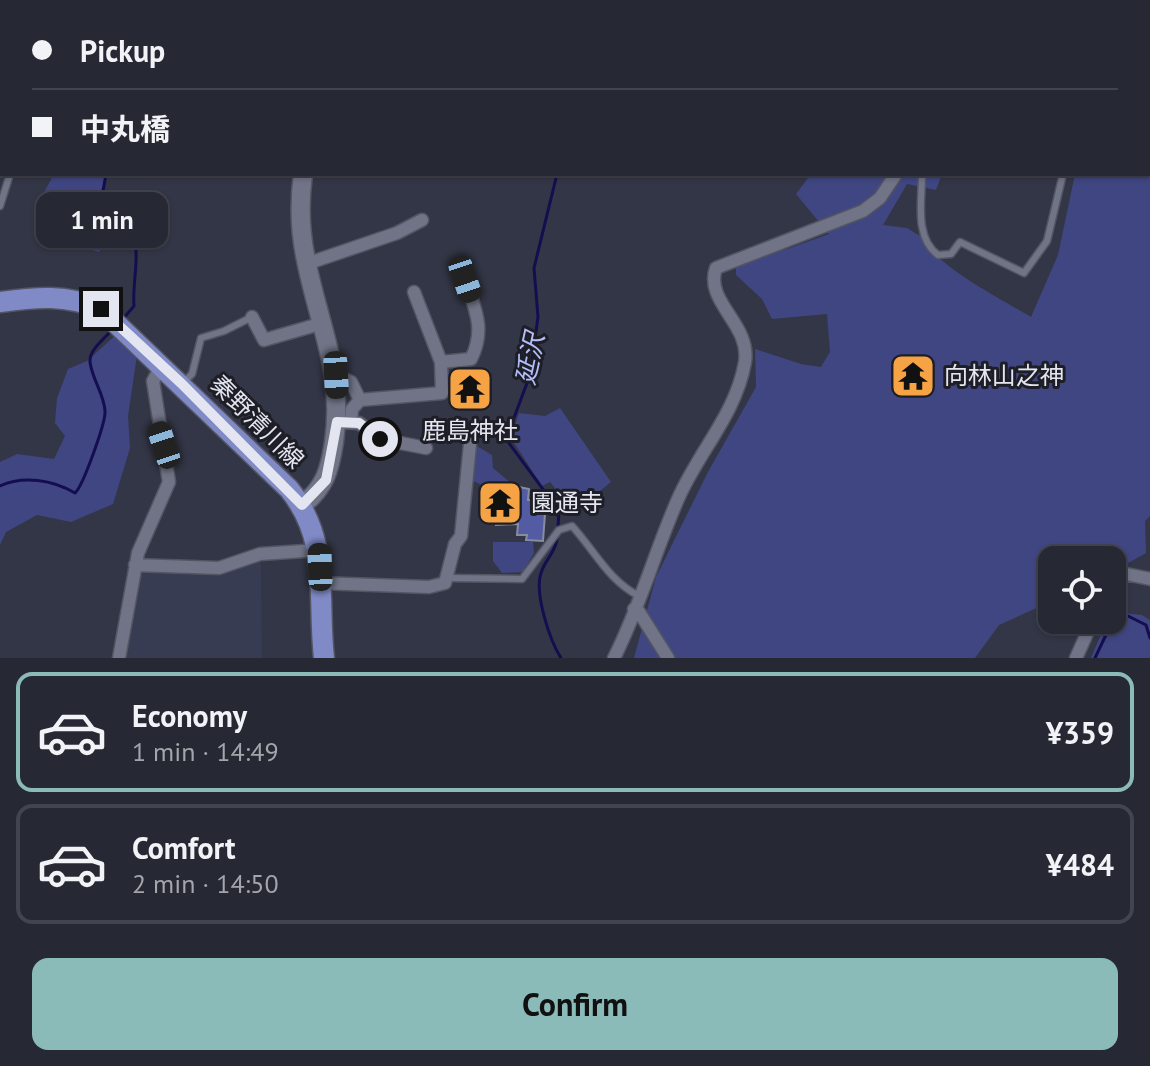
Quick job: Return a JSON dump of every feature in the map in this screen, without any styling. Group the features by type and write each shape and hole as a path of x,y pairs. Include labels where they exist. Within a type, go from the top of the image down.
{"main road":[{"path":"302,505 326,480 344,422 336,375 306,264 301,223 303,176"},
{"name":"秦野清川線","path":"0,302 40,296 65,297 101,309 182,384 302,505 319,550 324,658"}],"street":[{"path":"614,658 679,495 740,390 746,356 743,335 715,291 711,281 716,268 863,211 880,198 895,176"},
{"path":"306,264 397,233 422,220"},
{"path":"441,362 471,359 480,341 478,317 465,279"},
{"path":"414,292 441,362 442,393 360,400 344,422 380,439 426,448"},
{"path":"252,317 264,340 323,323"},
{"path":"119,658 135,565 169,482 153,381 162,365"},
{"path":"336,375 351,382 360,400"},
{"path":"320,583 429,587 445,583 449,578 455,544 461,536 471,434"},
{"path":"135,565 219,568 260,554 319,550"},
{"path":"1126,574 1150,579"},
{"path":"634,609 668,658"},
{"path":"1076,658 1087,634"}],"lane":[{"path":"0,206 9,176"},
{"path":"922,176 923,225 931,250 938,255 951,254 960,242 1024,273 1047,241 1063,176"},
{"path":"182,384 192,374 201,338 252,317"},
{"path":"449,578 522,579 559,530 572,526 597,553 618,585 639,596"}],"shaded area":[{"path":"53,176 106,176 98,199 103,217 115,223 99,252 34,233 34,211"},
{"path":"810,176 941,176 936,190 907,184 883,225 907,228 925,239 941,260 955,271 1031,317 1058,255 1075,176 1150,176 1150,516 1145,521 1146,553 1126,564 1126,546 1038,546 1038,607 999,625 975,658 634,658 656,577 708,472 756,387 755,349 821,367 830,352 827,314 772,319 762,299 736,275 736,259 787,249 829,234 796,194"},
{"path":"117,334 137,355 128,416 130,448 113,504 71,522 37,515 6,532 0,545 0,462 17,454 54,459 65,436 55,423 57,398 68,369 87,361"},
{"path":"560,408 611,482 574,512 550,482 542,486 511,438 519,413 545,416"},
{"path":"475,445 492,455 493,468 511,483 482,485 473,481"},
{"path":"493,542 533,542 534,553 523,572 502,573 493,561"},
{"path":"261,558 262,658 126,658 141,574"},
{"path":"1126,613 1142,615 1150,620 1150,658 1091,658 1101,634 1126,634"}],"building":[{"name":"鹿島神社","path":"461,379 480,379 480,398 460,398"},
{"path":"514,486 529,489 528,500 546,500 543,541 526,540 527,535 517,535 518,524 496,525 496,519 485,520 484,488"}],"waterway":[{"path":"106,176 105,212 120,218 129,227 136,251 134,306 122,320"},
{"name":"延沢","path":"557,176 534,268 538,317 530,375 506,439 559,511 558,527"},
{"path":"0,486 38,480 75,493 79,488 98,440 105,411 90,358 111,331"},
{"name":"延沢","path":"557,539 539,582 548,629 561,658"},
{"path":"1095,658 1114,618 1122,613 1146,625 1150,638"}],"place":[{"name":"向林山之神","path":"913,376"},
{"name":"鹿島神社","path":"470,389"},
{"name":"園通寺","path":"500,503"}],"route":[{"path":"101,309 182,384 302,505 326,480 337,422 359,423 380,439"}]}
